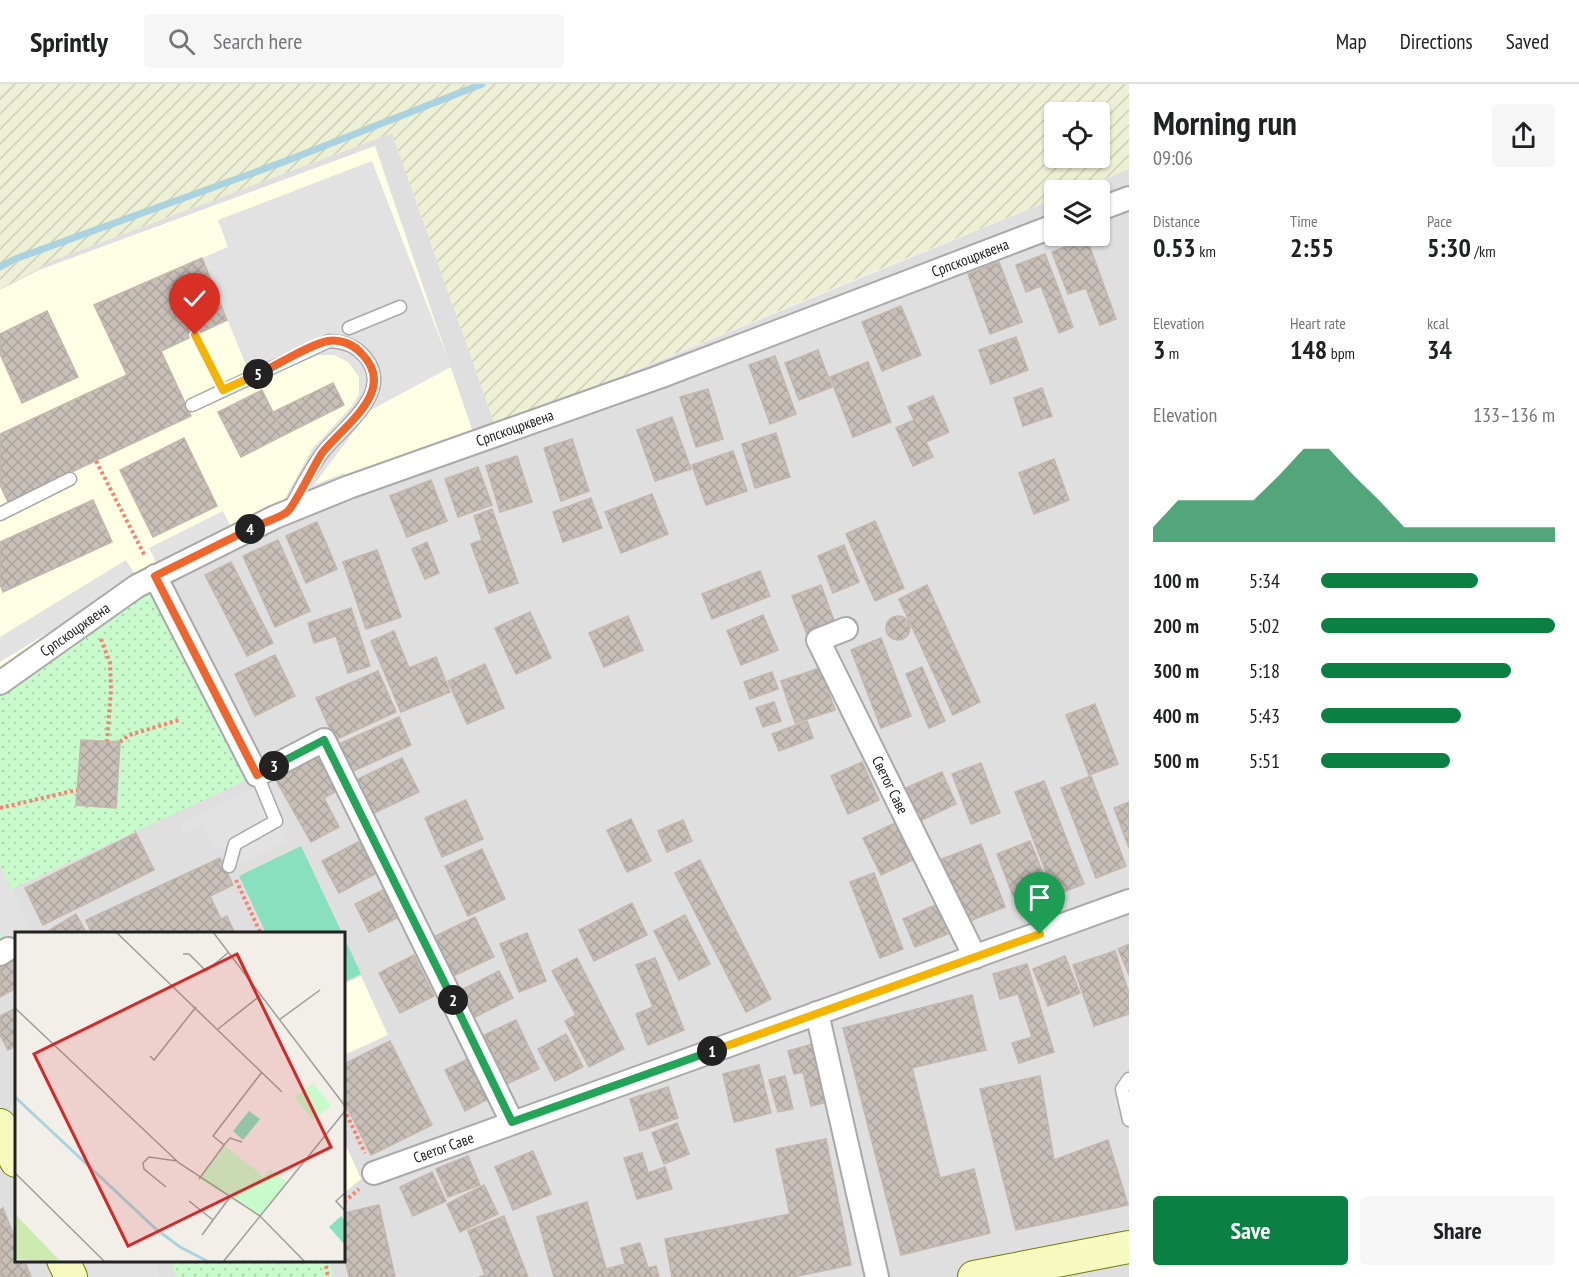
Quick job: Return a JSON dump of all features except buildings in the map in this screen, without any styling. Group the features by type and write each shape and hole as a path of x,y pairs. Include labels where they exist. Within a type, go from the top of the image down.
{"main road":[{"path":"0,1125 15,1159"},
{"path":"974,1277 1129,1247"},
{"path":"64,1262 71,1277"}],"street":[{"path":"1110,205 1129,198"},
{"name":"Српскоцрквена","path":"0,683 155,576 288,512 360,483 670,373 1044,230"},
{"path":"155,576 257,775 324,740 512,1122"},
{"name":"Светог Саве","path":"846,628 818,640 975,957"},
{"name":"Светог Саве","path":"374,1173 1129,900"},
{"path":"817,1013 877,1277"}],"lane":[{"path":"349,328 400,307"},
{"path":"192,405 329,341 347,342 360,351 371,364 375,377 373,390 365,405 323,452 288,512"},
{"path":"0,514 70,479"},
{"path":"229,866 235,844 276,821 257,775"},
{"path":"1129,1079 1122,1089 1129,1120"}],"path":[{"path":"195,335 223,390"},
{"path":"96,461 155,576"},
{"path":"92,618 110,663 111,690 107,741"},
{"path":"120,742 129,735 179,720"},
{"path":"0,808 77,790"},
{"path":"229,866 261,932"},
{"path":"345,1111 374,1173"},
{"path":"325,1262 328,1277"}],"shaded area":[{"path":"0,84 1129,84 1129,169 1101,180 1044,180 1044,203 496,428 392,133 54,260 0,289"},
{"path":"392,133 496,428 1044,203 1044,246 1110,246 1110,180 1101,180 1129,169 1129,1277 0,1277 0,289 54,260"},
{"path":"375,146 476,441 288,512 0,683 0,290 39,270"},
{"path":"372,161 451,367 369,411 314,485 344,473 349,487 275,517 312,449 352,406 359,394 359,377 348,362 334,355 319,355 253,382 202,258 228,247 218,220"},
{"path":"223,511 231,527 157,564 149,548"},
{"path":"126,560 137,578 0,662 0,637"},
{"path":"258,786 286,841 238,865 228,844 216,850 203,824 183,835 179,826"},
{"path":"0,865 33,932 15,932 15,946 8,949 0,932"},
{"path":"361,976 388,1035 345,1055 345,984"},
{"path":"345,1143 361,1179 345,1192"},
{"path":"76,1262 155,1262 159,1277 84,1277"}],"green space":[{"path":"155,576 257,775 12,889 33,932 15,932 15,935 0,954 0,674"},
{"path":"301,846 342,932 266,932 239,876"},
{"path":"345,939 361,974 345,982"},
{"path":"171,1262 330,1262 333,1277 176,1277"}],"waterway":[{"path":"0,267 15,259 286,161 482,84"}],"route":[{"path":"195,335 223,390 329,341 347,342 360,351 371,364 375,377 373,390 365,405 323,452 288,512 155,576 257,775 324,740 512,1122 1040,934"}]}
